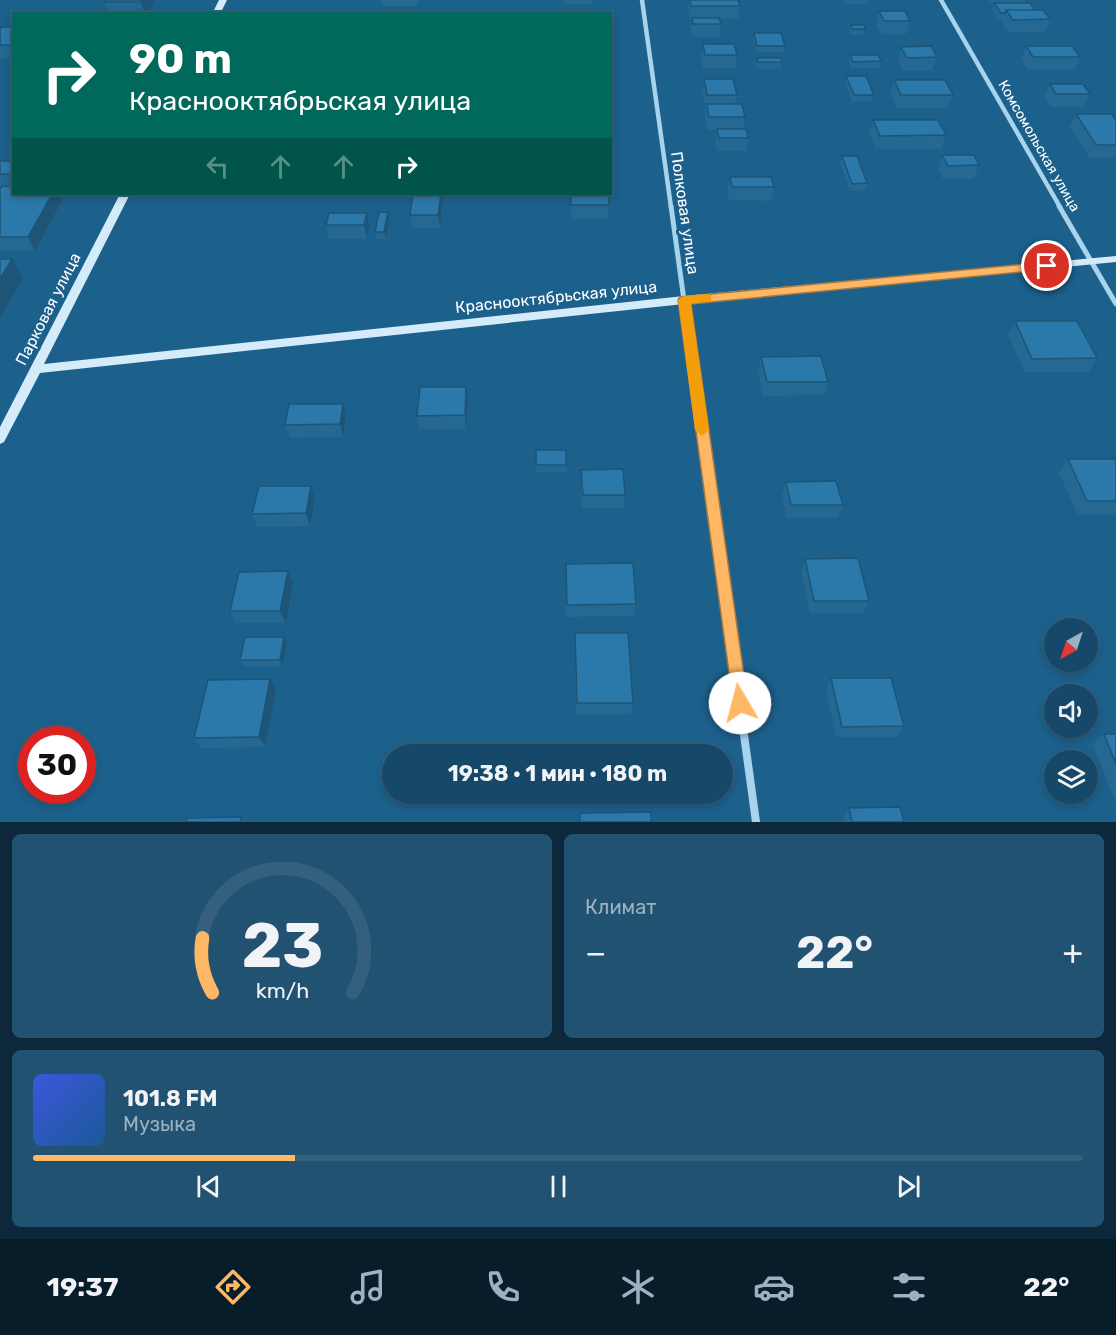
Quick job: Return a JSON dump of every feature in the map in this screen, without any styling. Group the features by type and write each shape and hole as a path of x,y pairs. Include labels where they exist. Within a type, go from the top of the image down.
{"main road":[{"name":"Парковая улица","path":"0,439 124,195"},
{"name":"Краснооктябрьская улица","path":"36,369 684,300 1116,259"}],"street":[{"name":"Полковая улица","path":"642,0 756,822"},
{"name":"Комсомольская улица","path":"941,0 1116,304"}],"building":[{"path":"106,0 143,0 141,2 105,2"},
{"path":"690,0 738,0 740,6 691,6"},
{"path":"994,3 1030,3 1035,10 1006,10 1005,13 1001,13"},
{"path":"1006,10 1043,10 1050,19 1013,20"},
{"path":"571,11 597,11 597,12"},
{"path":"879,11 905,11 910,21 884,21"},
{"path":"692,18 719,18 721,24 693,24"},
{"path":"851,25 864,25 865,29 852,29"},
{"path":"12,27 12,45 0,45 0,29"},
{"path":"754,33 781,33 785,46 757,46"},
{"path":"703,44 734,44 737,55 705,55"},
{"path":"931,46 937,57 907,58 901,47"},
{"path":"1026,46 1072,46 1080,57 1033,57"},
{"path":"850,55 878,55 881,61 853,62"},
{"path":"757,58 781,58 782,62 758,62"},
{"path":"846,76 866,76 874,95 854,95"},
{"path":"704,79 733,79 737,95 707,95"},
{"path":"894,80 945,80 953,95 901,95"},
{"path":"1050,84 1083,84 1090,94 1056,94"},
{"path":"707,104 742,104 745,117 709,117"},
{"path":"1076,114 1112,114 1116,120 1116,145 1096,145"},
{"path":"873,120 938,120 946,135 880,136"},
{"path":"717,129 746,129 748,138 719,138"},
{"path":"942,155 974,155 979,165 948,166"},
{"path":"842,156 857,156 867,183 852,184"},
{"path":"0,161 12,161 12,174 0,174"},
{"path":"730,177 771,177 774,187 732,187"},
{"path":"2,186 12,186 12,195 51,195 28,237 0,237 0,189"},
{"path":"413,195 441,195 438,215 410,215"},
{"path":"571,195 608,195 609,205 571,205"},
{"path":"379,212 388,212 384,232 375,232"},
{"path":"329,213 367,213 364,225 326,225"},
{"path":"0,259 12,259 0,279"},
{"path":"1015,321 1077,321 1097,358 1032,359"},
{"path":"821,356 828,382 767,382 761,357"},
{"path":"420,387 466,387 465,415 417,416"},
{"path":"289,404 343,404 340,424 285,425"},
{"path":"536,450 566,450 566,465 536,465"},
{"path":"1068,459 1116,459 1116,501 1087,501"},
{"path":"623,469 625,495 583,495 581,470"},
{"path":"836,481 843,505 791,505 786,482"},
{"path":"259,486 311,486 306,513 252,514"},
{"path":"858,558 869,601 814,601 805,559"},
{"path":"633,563 636,604 567,605 566,564"},
{"path":"288,571 280,611 230,611 239,572"},
{"path":"575,633 628,633 633,703 577,703"},
{"path":"245,637 284,637 280,660 240,660"},
{"path":"831,678 891,678 904,726 842,727"},
{"path":"270,679 259,737 194,738 208,680"},
{"path":"1104,734 1116,734 1116,764"},
{"path":"900,807 904,822 852,822 849,808"},
{"path":"651,812 651,822 580,822 580,813"},
{"path":"241,817 240,822 186,822 187,818"}],"slow traffic":[{"path":"702,430 684,300 707,298"}],"route":[{"path":"740,703 684,300 1047,266"}]}
